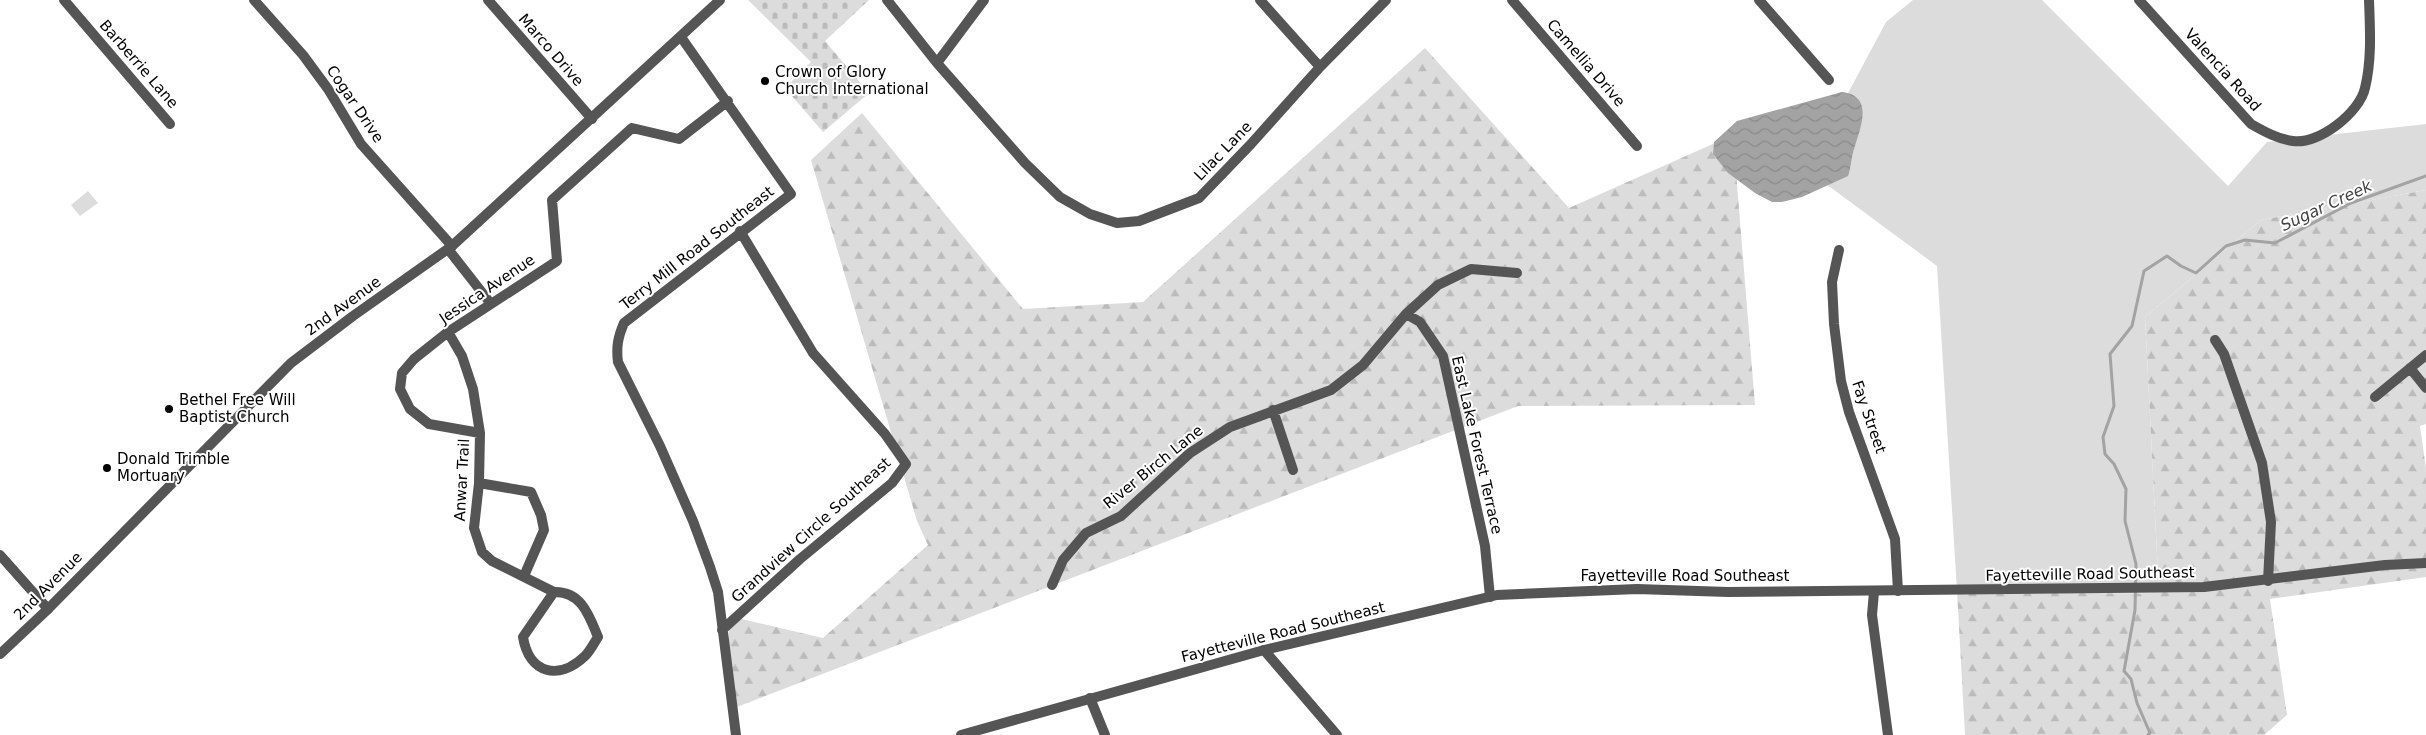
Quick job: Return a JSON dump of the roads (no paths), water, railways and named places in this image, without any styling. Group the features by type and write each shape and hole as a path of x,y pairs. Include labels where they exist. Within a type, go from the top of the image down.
{"street":[{"name":"Barberrie Lane","path":"64,0 170,124"},
{"name":"Cogar Drive","path":"254,0 313,68 361,144 450,248 491,304"},
{"name":"Marco Drive","path":"488,0 592,119"},
{"name":"2nd Avenue","path":"0,654 48,609 291,363 353,316 450,248 720,0"},
{"name":"Lilac Lane","path":"887,0 937,63 1025,163 1060,197 1090,214 1117,223 1139,221 1199,198 1251,144 1320,67 1386,0"},
{"path":"937,63 984,0"},
{"path":"1260,0 1320,67"},
{"name":"Camellia Drive","path":"1512,0 1637,146"},
{"path":"1759,0 1829,80"},
{"name":"Valencia Road","path":"2139,0 2252,124 2273,136 2295,142 2311,140 2325,133 2338,124 2359,103 2365,89 2369,60 2369,0"},
{"name":"Terry Mill Road Southeast","path":"681,37 728,101 791,194 740,231 624,324 618,335 616,350 618,362 660,446 693,521 718,592 736,735"},
{"name":"Jessica Avenue","path":"480,433 429,424 410,409 400,389 402,373 414,359 448,332 557,261 552,200 632,128 679,139 728,101"},
{"name":"Grandview Circle Southeast","path":"722,630 800,559 892,483 906,464 885,434 813,353 740,231"},
{"name":"Fay Street","path":"1839,250 1832,282 1834,324 1841,382 1849,412 1893,534 1898,591"},
{"name":"River Birch Lane","path":"1052,585 1063,560 1086,533 1121,516 1190,453 1230,427 1330,390 1363,364 1406,314 1438,285 1471,269 1517,273"},
{"name":"East Lake Forest Terrace","path":"1406,314 1420,322 1443,356 1483,536 1490,597"},
{"name":"Anwar Trail","path":"448,332 462,356 473,389 480,433 479,483 474,528 482,552 492,561 554,592 563,592 582,602 598,637 587,655 573,666 551,672 536,666 525,648 523,637 554,592"},
{"path":"2215,340 2224,354 2262,463 2271,522 2268,581"},
{"path":"2375,397 2426,355"},
{"path":"2410,368 2426,388"},
{"path":"1273,410 1293,470"},
{"path":"479,483 531,492 544,530 524,576"},
{"path":"0,555 48,609"},
{"name":"Fayetteville Road Southeast","path":"961,735 1264,650 1490,597 1544,592 1637,589 1728,592 1874,592 2204,588 2385,566 2426,563"},
{"path":"1874,592 1872,615 1888,735"},
{"path":"1264,650 1337,735"},
{"path":"1090,698 1105,735"}],"water":[{"path":"1842,92 1852,95 1859,100 1863,114 1848,176 1802,197 1782,202 1772,202 1755,193 1728,173 1713,154 1714,142 1737,121"}],"waterway":[{"name":"Sugar Creek","path":"2148,735 2150,733 2137,703 2131,679 2124,671 2135,610 2136,564 2125,521 2126,489 2114,464 2105,454 2103,437 2114,406 2110,354 2132,326 2144,271 2167,256 2181,266 2196,273 2226,246 2245,240 2275,243 2351,203 2426,176"}],"place":[{"name":"Crown of Glory Church International","path":"765,81"},
{"name":"Bethel Free Will Baptist Church","path":"169,409"},
{"name":"Donald Trimble Mortuary","path":"107,468"}]}
